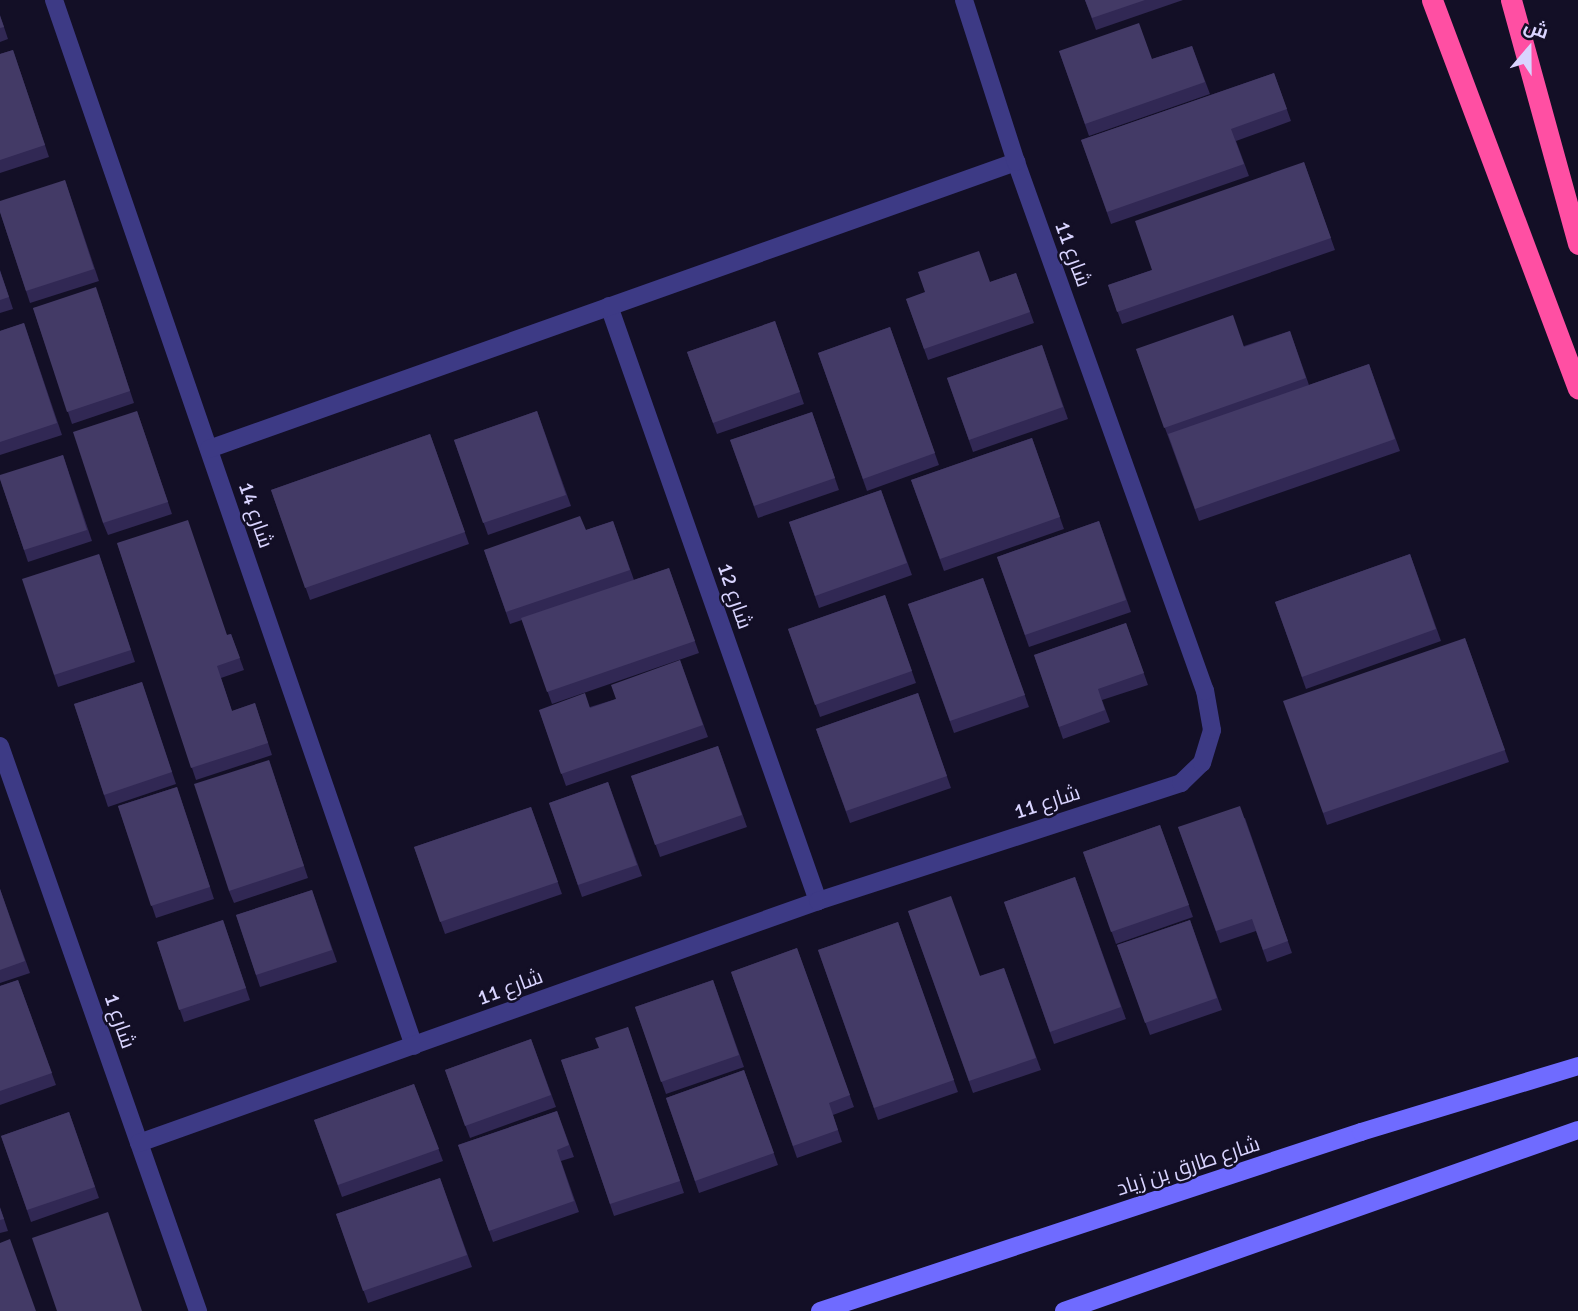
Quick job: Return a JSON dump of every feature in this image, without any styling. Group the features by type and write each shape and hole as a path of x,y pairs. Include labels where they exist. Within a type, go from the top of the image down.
{"highway":[{"path":"1432,0 1578,389"},
{"path":"1511,0 1578,244"}],"main road":[{"name":"شارع طارق بن زياد","path":"823,1310 1575,1067"},
{"path":"1064,1311 1578,1130"},
{"path":"823,1310 848,1306 862,1311"}],"street":[{"name":"شارع 14","path":"54,0 414,1046"},
{"name":"شارع 11","path":"139,1143 818,901 1181,783 1202,763 1211,740 1205,691 1016,162 964,0"},
{"path":"209,449 1016,162"},
{"name":"شارع 12","path":"609,306 818,901"},
{"name":"شارع 1","path":"0,746 198,1311"}],"building":[{"path":"1085,0 1145,0 1092,18"},
{"path":"1139,23 1152,59 1192,46 1205,82 1085,124 1059,51"},
{"path":"13,50 45,145 0,160 0,54"},
{"path":"1274,73 1287,109 1231,129 1244,164 1107,212 1081,140"},
{"path":"1304,162 1331,238 1117,312 1108,285 1152,270 1135,221"},
{"path":"65,180 94,269 26,291 0,212 0,201"},
{"path":"979,251 990,282 1016,273 1030,312 924,349 906,299 925,292 918,272"},
{"path":"0,271 9,297 0,300"},
{"path":"96,287 130,391 67,412 33,308"},
{"path":"1233,315 1244,347 1290,331 1306,378 1164,428 1136,349"},
{"path":"775,321 800,392 713,423 687,352"},
{"path":"24,323 57,423 0,442 0,331"},
{"path":"890,327 935,453 863,479 818,353"},
{"path":"1042,345 1063,407 969,440 947,378"},
{"path":"1369,364 1395,439 1195,509 1168,434"},
{"path":"137,411 168,502 103,523 73,432"},
{"path":"537,411 566,495 483,523 454,440"},
{"path":"812,412 835,478 754,506 730,440"},
{"path":"430,434 465,532 305,588 271,490"},
{"path":"1032,438 1060,517 940,559 911,480"},
{"path":"63,455 87,530 24,550 0,475"},
{"path":"881,490 907,563 815,596 789,522"},
{"path":"580,516 586,530 613,521 630,570 506,612 484,550"},
{"path":"188,520 227,635 231,634 240,658 217,666 232,711 255,703 268,743 191,768 117,543"},
{"path":"1099,521 1126,600 1025,635 997,557"},
{"path":"99,554 131,650 54,675 22,579"},
{"path":"1410,554 1436,629 1302,677 1275,602"},
{"path":"669,568 695,641 547,692 521,618"},
{"path":"983,578 1025,695 950,721 908,604"},
{"path":"885,595 912,671 815,705 788,629"},
{"path":"1126,623 1144,673 1098,689 1105,710 1059,727 1034,655"},
{"path":"1465,638 1505,750 1323,813 1283,701"},
{"path":"680,660 703,725 561,774 539,710 585,693 590,708 616,699 611,685"},
{"path":"142,682 172,772 104,795 74,704"},
{"path":"918,693 947,776 846,811 816,729"},
{"path":"718,746 742,815 655,845 631,776"},
{"path":"269,760 304,866 229,891 194,784"},
{"path":"608,782 637,865 578,885 549,803"},
{"path":"177,787 210,887 151,906 118,806"},
{"path":"1240,806 1288,941 1263,950 1252,919 1216,931 1178,827"},
{"path":"531,807 558,882 440,922 414,847"},
{"path":"1160,825 1189,905 1111,932 1083,852"},
{"path":"1075,877 1121,1007 1050,1032 1004,902"},
{"path":"0,889 25,961 0,970"},
{"path":"312,890 332,950 256,975 236,915"},
{"path":"951,896 980,976 1004,968 1036,1058 969,1081 908,911"},
{"path":"223,920 246,988 179,1010 157,942"},
{"path":"1190,920 1217,998 1145,1023 1117,945"},
{"path":"898,922 954,1080 874,1108 818,950"},
{"path":"797,948 850,1095 829,1103 838,1130 793,1146 731,972"},
{"path":"18,980 52,1073 0,1091 0,986"},
{"path":"713,980 739,1055 661,1082 635,1007"},
{"path":"628,1027 680,1181 610,1204 561,1060 599,1048 595,1038"},
{"path":"531,1039 551,1095 465,1126 445,1070"},
{"path":"744,1070 774,1153 695,1181 666,1098"},
{"path":"414,1084 439,1149 338,1185 314,1120"},
{"path":"557,1111 569,1145 557,1150 574,1201 489,1231 458,1145"},
{"path":"69,1112 95,1187 27,1210 1,1136"},
{"path":"440,1178 467,1255 363,1291 336,1214"},
{"path":"108,1212 142,1311 57,1311 32,1238"},
{"path":"10,1239 36,1311 0,1311 0,1243"}]}
